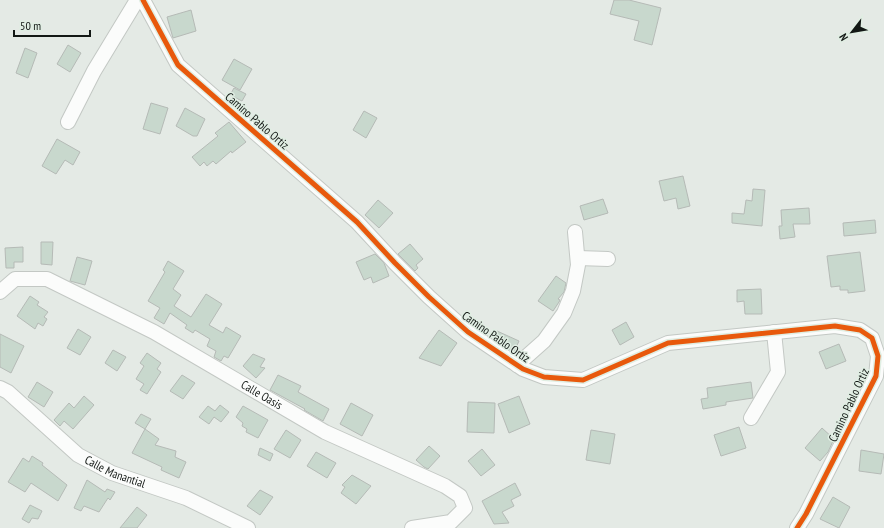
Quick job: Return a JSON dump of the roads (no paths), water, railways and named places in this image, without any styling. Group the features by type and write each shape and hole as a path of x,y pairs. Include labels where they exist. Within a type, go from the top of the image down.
{"street":[{"path":"68,122 94,71 137,0"},
{"name":"Camino Pablo Ortiz","path":"143,0 178,65 357,222 412,280 462,327 523,369 544,377 582,380 668,343 834,326 860,330 872,338 878,356 876,376 806,514 796,528"},
{"path":"517,365 544,341 564,313 573,291 578,265 574,232"},
{"path":"578,258 608,259"},
{"name":"Calle Oasis","path":"0,292 15,279 47,279 154,332 325,432 444,486 460,496 465,508 451,522 412,528"},
{"path":"750,418 778,372 774,332"},
{"name":"Calle Manantial","path":"0,388 8,392 78,455 112,473 186,498 248,528"}]}
